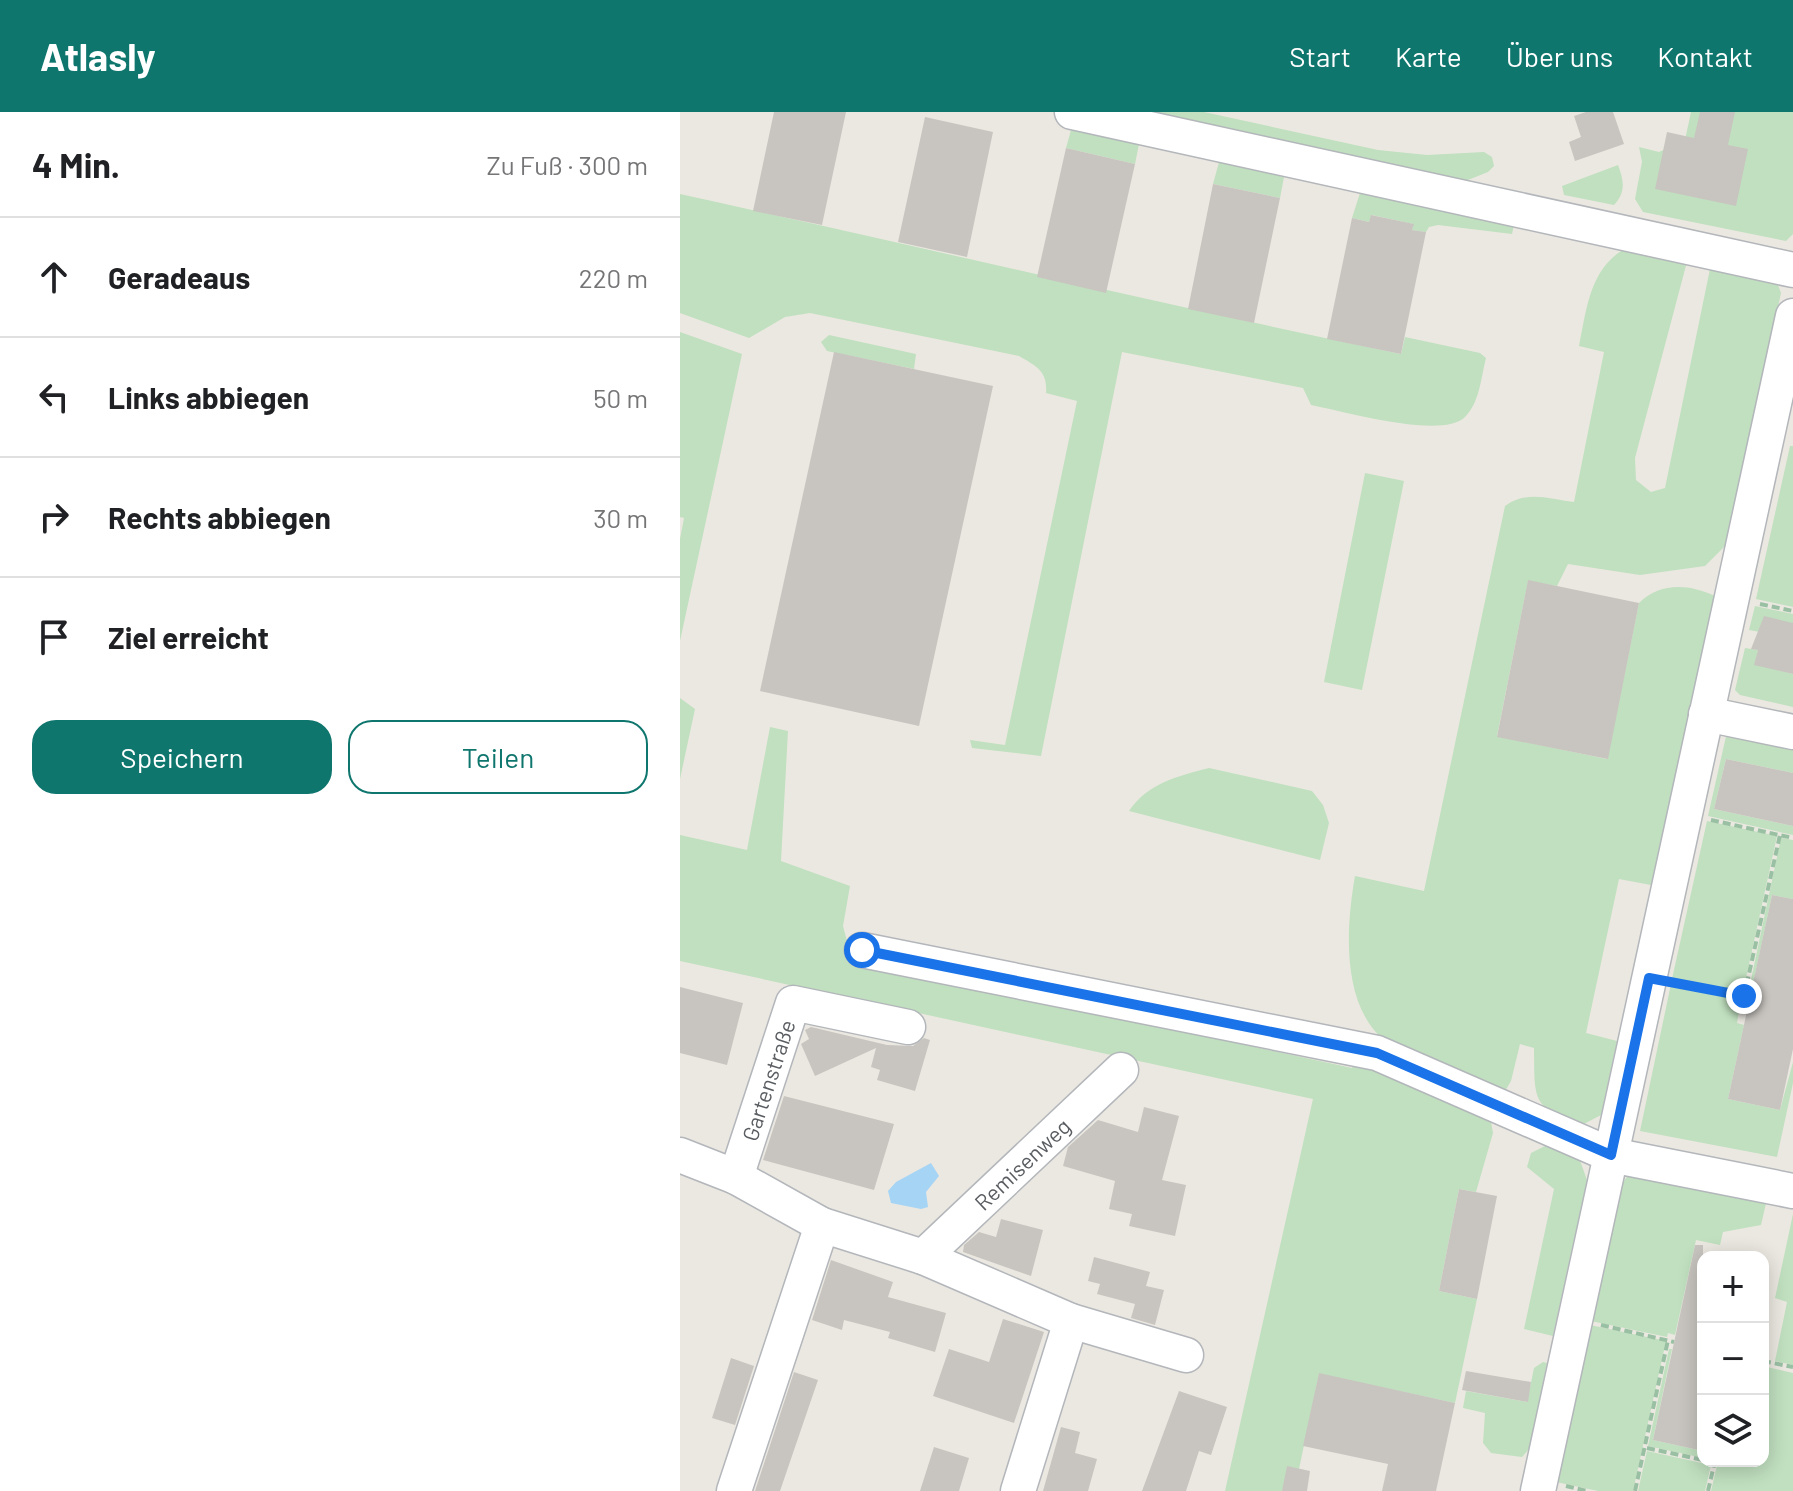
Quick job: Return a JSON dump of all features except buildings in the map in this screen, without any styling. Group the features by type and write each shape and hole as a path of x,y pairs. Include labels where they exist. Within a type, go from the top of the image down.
{"street":[{"path":"1072,112 1793,270"},
{"path":"1538,1491 1793,316"},
{"path":"1706,714 1793,732"},
{"path":"862,950 1377,1053 1611,1155 1793,1191"},
{"name":"Gartenstraße","path":"736,1177 793,1003 908,1027"},
{"name":"Remisenweg","path":"923,1257 1121,1070"},
{"path":"680,1155 736,1177 822,1225 923,1257 1071,1321 1186,1355"},
{"path":"734,1491 822,1225"},
{"path":"1018,1491 1071,1321"}],"path":[{"path":"1732,598 1793,611"},
{"path":"1685,814 1793,838"},
{"path":"1649,978 1747,997 1780,835"},
{"path":"1575,1320 1671,1341 1635,1491"},
{"path":"1769,1362 1793,1367"},
{"path":"1646,1448 1697,1459"},
{"path":"1708,1491 1713,1467"}],"green space":[{"path":"1141,112 1204,112 1378,150 1427,155 1484,152 1492,157 1494,166 1488,172 1463,182"},
{"path":"1691,112 1793,112 1793,234 1786,241 1643,212 1635,199 1642,162 1639,147 1659,152 1685,140"},
{"path":"1071,130 1139,144 1135,164 1066,148"},
{"path":"1219,162 1284,177 1280,198 1213,184"},
{"path":"1618,165 1623,186 1621,196 1614,205 1564,195 1562,186"},
{"path":"1371,190 1515,220 1512,234 1438,225 1429,227 1426,232 1412,230 1413,224 1372,215 1369,222 1352,218 1360,193"},
{"path":"680,194 1401,354 1405,337 1480,353 1486,358 1470,411 1453,423 1436,426 1391,422 1311,405 1303,388 1122,352 1041,756 972,748 970,740 1005,745 1077,401 1046,393 1043,374 1019,356 810,313 785,317 749,338 680,313"},
{"path":"1630,246 1688,258 1635,458 1636,480 1651,492 1665,488 1711,264 1777,282 1781,293 1726,545 1705,566 1640,575 1568,564 1557,586 1528,581 1497,736 1607,759 1639,603 1656,591 1675,587 1695,589 1715,596 1651,885 1619,879 1586,1033 1617,1041 1601,1115 1582,1125 1553,1113 1539,1099 1534,1048 1520,1044 1511,1081 1501,1098 1428,1066 1389,1044 1373,1029 1354,989 1350,966 1350,919 1355,876 1424,891 1505,506 1530,497 1574,502 1604,352 1579,346 1585,317 1598,276 1606,264"},
{"path":"680,332 742,354 680,641 680,539 684,518 680,517"},
{"path":"829,335 916,354 914,369 827,351 821,342"},
{"path":"1790,446 1793,446 1793,607 1756,599"},
{"path":"1365,473 1404,481 1362,690 1324,682"},
{"path":"1755,606 1793,614 1793,623 1760,632 1749,630"},
{"path":"1745,648 1758,650 1755,664 1793,674 1793,707 1740,695 1735,690"},
{"path":"680,698 695,709 680,779"},
{"path":"770,727 788,731 781,861 850,886 843,926 850,952 872,964 1352,1068 1358,1053 1490,1116 1493,1133 1476,1192 1459,1189 1439,1291 1477,1299 1455,1403 1319,1374 1299,1469 1282,1491 1225,1491 1313,1099 680,961 680,835 747,850"},
{"path":"1727,732 1793,743 1793,773 1726,759 1714,809 1793,826 1793,835 1708,816"},
{"path":"1209,768 1312,791 1323,805 1329,823 1320,860 1129,811 1154,787"},
{"path":"1707,821 1777,836 1744,987 1736,986 1734,992 1672,979"},
{"path":"1781,838 1793,840 1793,899 1772,895 1752,989 1749,989"},
{"path":"1671,984 1741,999 1737,1023 1744,1025 1728,1099 1780,1110 1793,1062 1793,1083 1777,1157 1640,1131"},
{"path":"1547,1145 1578,1155 1587,1180 1553,1336 1524,1329 1554,1189 1527,1167 1531,1153"},
{"path":"1631,1171 1767,1199 1761,1225 1723,1232 1720,1245 1696,1240 1675,1335 1668,1333 1667,1337 1591,1321 1621,1185"},
{"path":"1793,1214 1793,1365 1775,1361 1787,1302 1775,1298"},
{"path":"1590,1325 1666,1341 1633,1491 1598,1491 1556,1482"},
{"path":"1669,1349 1672,1349 1653,1440 1697,1450 1697,1457 1648,1446"},
{"path":"1547,1363 1529,1449 1522,1457 1491,1453 1483,1443 1485,1413 1463,1408 1466,1391 1527,1402 1534,1368"},
{"path":"1769,1367 1793,1373 1793,1491 1711,1491 1717,1467 1769,1467"},
{"path":"1647,1451 1697,1462 1697,1467 1711,1467 1705,1491 1638,1491"}],"water":[{"path":"931,1163 939,1176 926,1192 928,1207 921,1209 891,1203 888,1191 896,1182"}],"route":[{"path":"862,950 1377,1053 1611,1155 1649,978 1744,996"}]}
